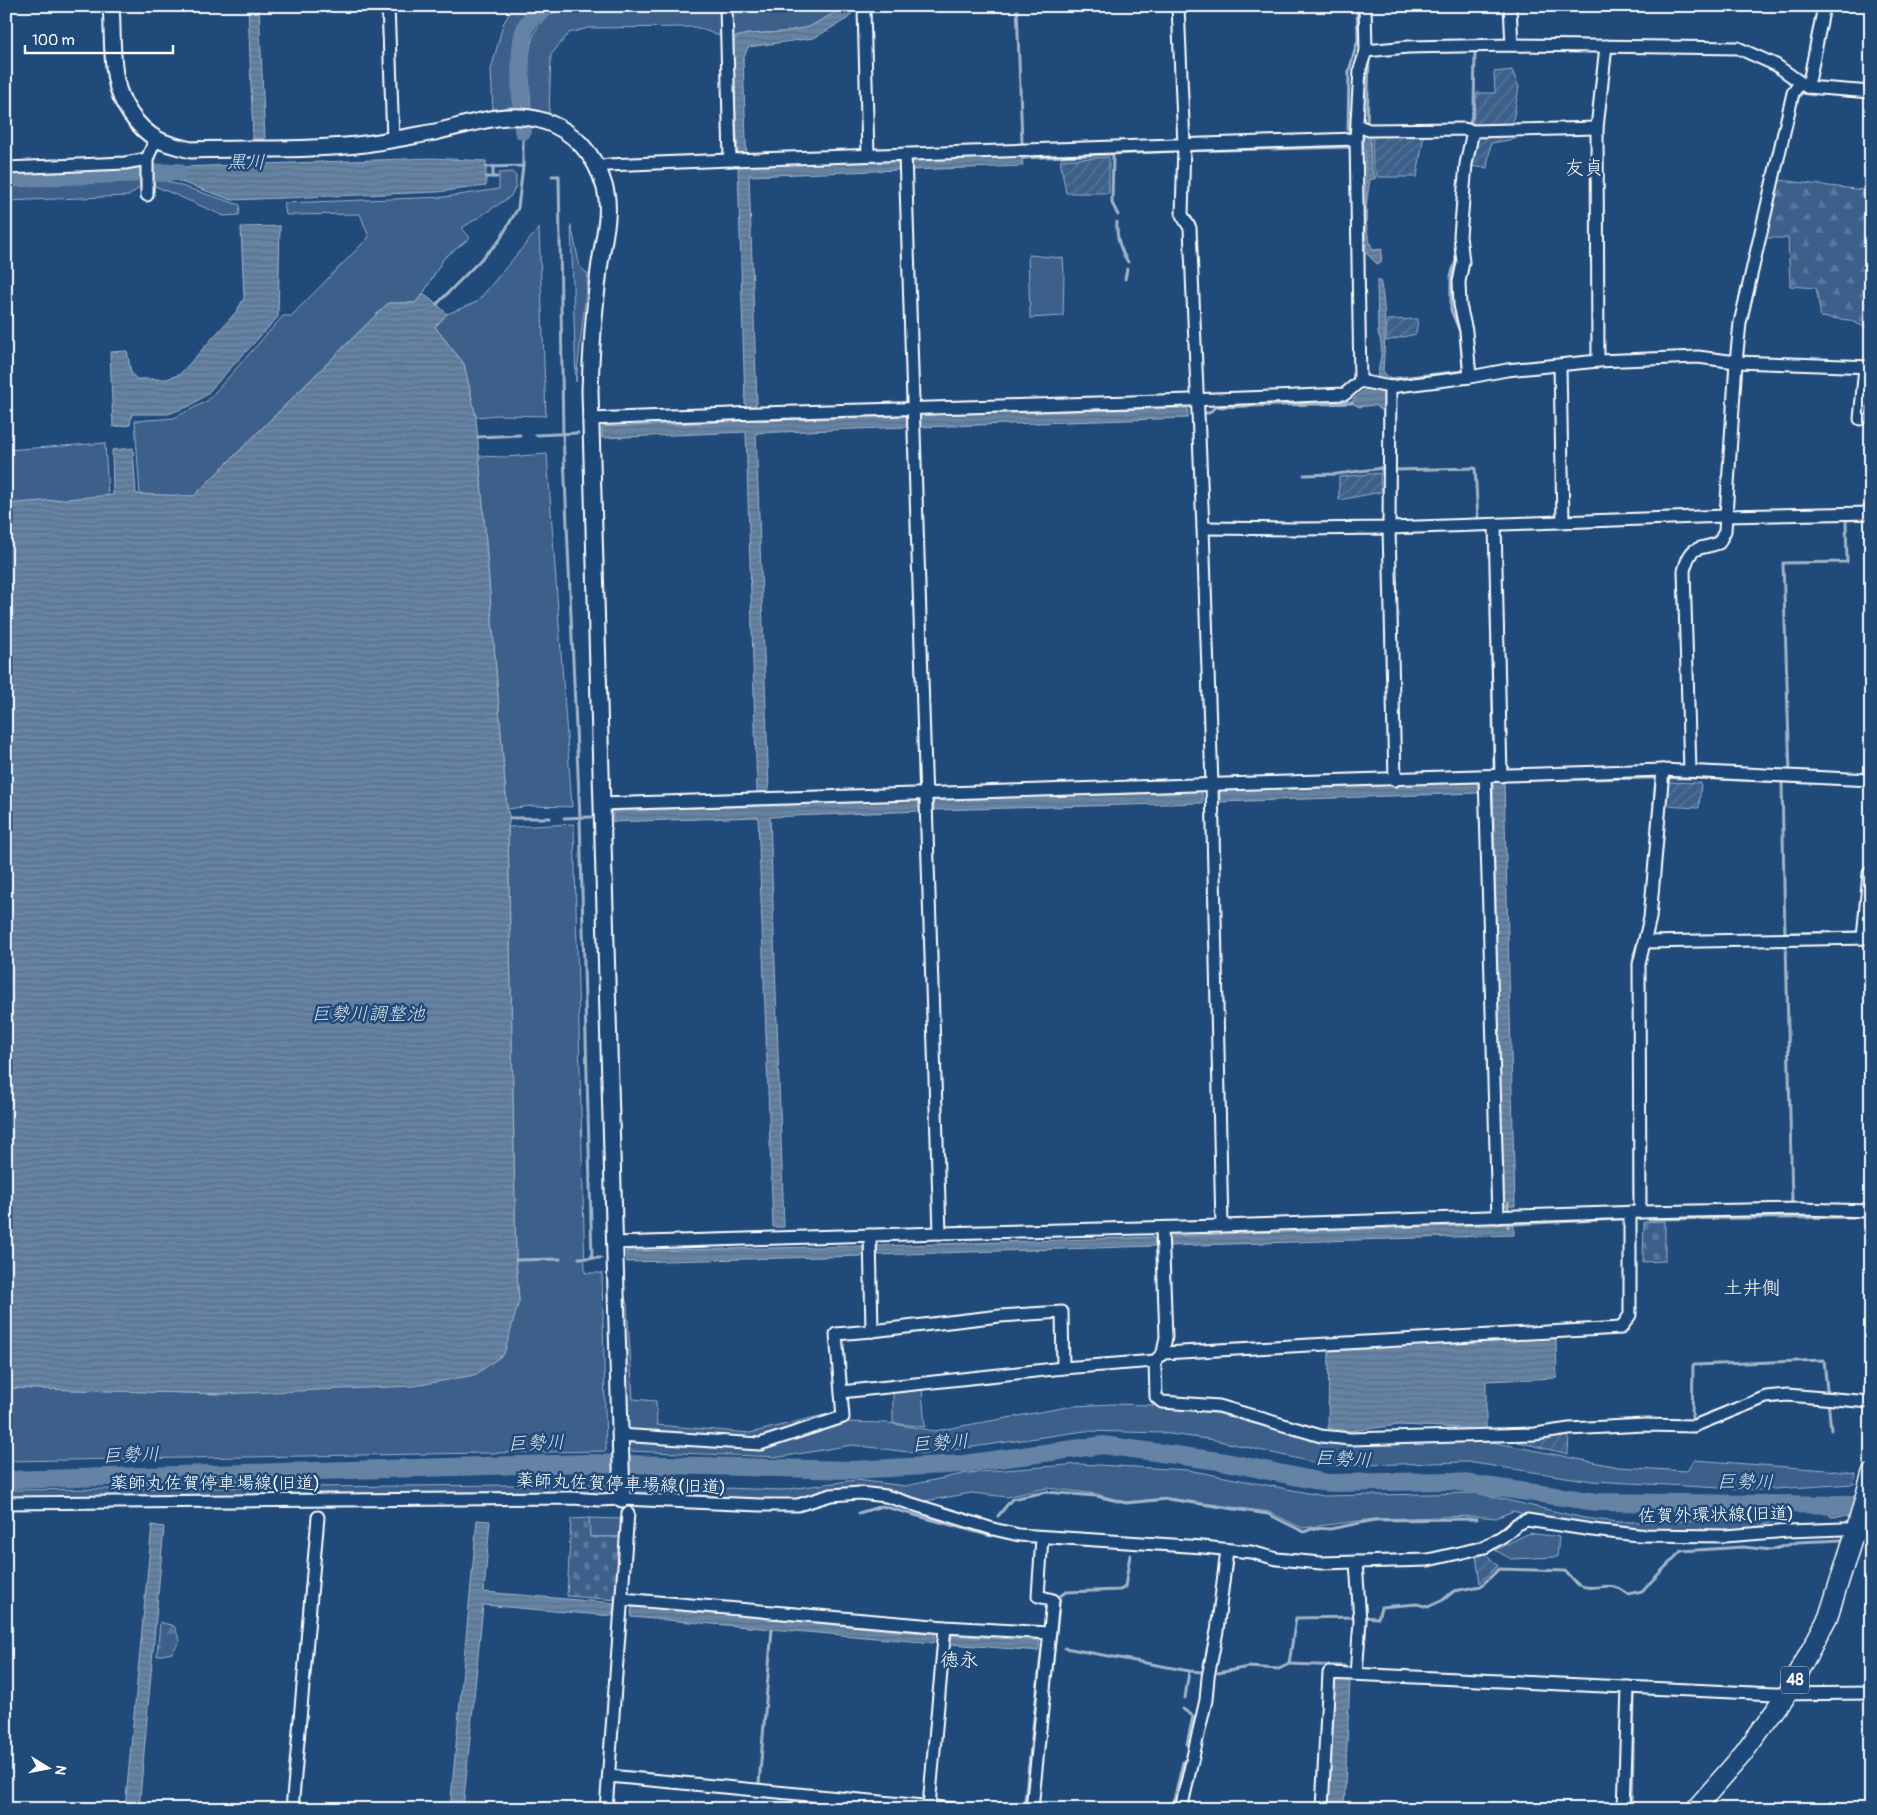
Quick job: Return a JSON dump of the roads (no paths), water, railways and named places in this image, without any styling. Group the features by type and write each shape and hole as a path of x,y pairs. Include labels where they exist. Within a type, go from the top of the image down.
{"main road":[{"name":"48","path":"1694,1809 1743,1754 1787,1694 1828,1617 1864,1529 1870,1475"}],"street":[{"path":"112,6 116,81 121,98 139,124 156,138 176,146 191,150 307,148 363,144 494,119 512,117 539,119 577,140 588,152 598,168 605,190 606,216 591,333 590,391 619,1435 625,1506 621,1618 606,1809"},
{"path":"388,6 393,139"},
{"path":"866,6 864,9 868,155"},
{"path":"1178,6 1184,150 1182,215 1190,228 1203,528 1212,793 1222,1226"},
{"path":"1360,381 1356,145 1364,129 1360,69 1366,51 1365,6"},
{"path":"1510,6 1512,45"},
{"path":"1696,772 1684,571 1688,557 1699,547 1719,543 1731,516 1736,362 1740,323 1793,94 1808,86 1824,6"},
{"path":"726,10 733,160"},
{"path":"1366,51 1408,47 1512,45 1605,49 1738,48 1776,65 1808,86 1871,92"},
{"path":"1598,361 1597,128 1605,49"},
{"path":"1364,129 1597,128"},
{"path":"1469,130 1460,236 1463,262 1459,282 1460,305 1466,331 1470,377"},
{"path":"147,195 147,159 156,138"},
{"path":"598,168 607,165 868,155 905,161 1356,145"},
{"path":"6,168 125,163 147,159"},
{"path":"905,161 940,1233"},
{"path":"1360,381 1390,387 1470,377 1507,370 1598,361 1698,358 1736,362 1868,367 1860,419"},
{"path":"1560,366 1563,521"},
{"path":"591,419 758,412 912,418 1197,409 1345,394 1360,381"},
{"path":"1390,387 1390,528 1395,780"},
{"path":"1203,528 1390,528 1563,521 1871,513"},
{"path":"1495,525 1501,776"},
{"path":"601,804 763,799 926,801 1212,793 1395,780 1485,785 1501,776 1662,775 1696,772 1871,780"},
{"path":"841,1392 1159,1357 1621,1328 1630,1315 1635,1212 1639,964 1650,918 1662,775"},
{"path":"1485,785 1505,1217"},
{"path":"1644,942 1785,939 1866,934 1869,873 1871,873"},
{"path":"613,1243 940,1233 1162,1237 1222,1226 1635,1212 1800,1209 1871,1210"},
{"path":"870,1235 872,1331"},
{"path":"1162,1237 1166,1337 1159,1357 1156,1397 1162,1402 1218,1406 1321,1436 1350,1438 1535,1434 1569,1429 1644,1425 1694,1426 1766,1397 1787,1395 1870,1399"},
{"path":"619,1435 760,1444 843,1417 836,1334 1000,1316 1062,1312 1063,1368"},
{"name":"薬師丸佐賀停車場線(旧道)","path":"6,1503 572,1498 600,1500 625,1506 798,1505 831,1495 860,1493 886,1496 1019,1535 1042,1538 1155,1543 1227,1550"},
{"path":"292,1809 318,1517"},
{"name":"佐賀外環状線(旧道)","path":"1227,1550 1251,1552 1277,1559 1321,1563 1428,1560 1484,1547 1503,1536 1517,1524 1527,1520 1638,1535 1725,1536 1788,1531 1864,1529"},
{"path":"1032,1809 1053,1600 1038,1596 1042,1538"},
{"path":"1181,1809 1206,1700 1227,1550"},
{"path":"1348,1673 1360,1616 1356,1562"},
{"path":"622,1599 943,1634 1049,1633"},
{"path":"929,1806 943,1634"},
{"path":"1322,1809 1329,1673 1787,1694 1871,1693"},
{"path":"1624,1809 1628,1687"},
{"path":"609,1776 954,1809"}],"water":[{"path":"248,6 259,6 265,139 253,139"},
{"path":"842,6 858,6 847,19 814,38 748,47 743,60 747,166 898,161 899,170 749,176 757,404 755,404 755,421 907,416 907,427 756,433 769,792 757,792 746,432 602,438 602,427 747,421 738,166 740,166 732,46 736,37 748,34 783,32 809,27 838,11"},
{"path":"1364,134 1370,135 1371,167 1376,178 1370,180 1366,216 1368,234 1373,250 1382,249 1381,263 1377,264 1366,253"},
{"path":"1026,156 1026,159 1022,159 1023,166 912,170 912,160"},
{"path":"432,158 486,161 486,186 437,192 232,200 164,176 156,177 153,168"},
{"path":"280,226 278,317 206,395 190,406 168,414 132,414 130,425 113,427 110,352 127,351 131,372 136,379 167,379 180,374 236,312 244,298 241,227"},
{"path":"1377,280 1380,280 1385,314 1383,371 1390,379 1390,381 1385,381 1384,391 1387,397 1385,524 1382,523 1383,479 1379,467 1383,464 1383,411 1374,405 1359,407 1352,403 1354,398 1366,389 1379,390 1381,380 1377,378 1381,344 1378,333"},
{"name":"巨勢川調整池","path":"423,294 447,314 435,327 464,364 476,417 507,809 510,818 508,827 516,1260 519,1301 504,1354 475,1375 414,1386 224,1394 6,1388 6,504 113,495 112,450 133,448 136,494 194,496 388,303 415,303"},
{"path":"1188,408 1188,418 920,427 920,415"},
{"path":"1493,780 1504,781 1515,1206 1503,1206"},
{"path":"1478,782 1478,793 1220,802 1220,790"},
{"path":"1202,791 1203,803 934,810 933,800"},
{"path":"920,800 920,811 770,817 784,1227 773,1227 758,817 613,822 613,811"},
{"path":"1514,1224 1514,1235 1168,1246 1168,1236"},
{"path":"1154,1237 1155,1246 877,1255 877,1246"},
{"path":"863,1246 864,1256 627,1262 626,1251"},
{"path":"1556,1338 1557,1378 1486,1381 1486,1429 1399,1425 1350,1431 1328,1428 1329,1348"},
{"path":"1831,1496 1871,1496 1871,1515 1831,1517 1829,1512"},
{"path":"477,1520 490,1521 484,1592 614,1603 612,1616 483,1605 463,1809 450,1809"},
{"path":"152,1525 164,1527 139,1809 125,1809"},
{"path":"632,1606 935,1634 934,1643 631,1617"},
{"path":"952,1635 1040,1641 1038,1651 951,1644"},
{"path":"1335,1677 1350,1679 1344,1809 1328,1809"}],"waterway":[{"name":"黒川","path":"523,131 520,59 524,32 532,18 549,6"},
{"path":"1017,6 1022,142"},
{"path":"1348,133 1349,71 1358,40 1357,6"},
{"path":"1469,127 1474,107 1475,51"},
{"path":"1400,53 1424,52"},
{"path":"1367,126 1369,58 1376,54"},
{"path":"1781,75 1794,86"},
{"path":"1796,102 1801,93 1814,95 1815,91"},
{"path":"486,167 523,166 523,131"},
{"path":"1186,151 1353,147"},
{"path":"1022,158 1180,151"},
{"path":"1113,154 1112,203 1118,215"},
{"path":"1457,204 1461,165"},
{"path":"493,166 493,177"},
{"path":"437,304 499,241 518,208 523,166"},
{"name":"黒川","path":"6,178 178,172"},
{"path":"552,176 559,176 563,434 580,818 592,1258 601,1258"},
{"path":"486,177 497,177"},
{"path":"1117,222 1119,243 1128,262"},
{"path":"1390,379 1463,371 1460,332 1451,310 1451,276 1456,260 1455,237"},
{"path":"1125,279 1127,269"},
{"path":"1201,413 1209,413 1215,407 1352,403"},
{"path":"536,435 578,433"},
{"path":"478,437 520,435"},
{"path":"1304,475 1337,474 1383,468"},
{"path":"1395,470 1475,468 1478,519"},
{"path":"1790,773 1783,563 1847,562 1846,520 1865,519"},
{"path":"1491,610 1494,770"},
{"path":"1695,735 1695,769"},
{"path":"1664,778 1695,778 1695,775"},
{"path":"1515,780 1656,778"},
{"path":"1652,827 1656,778 1658,778"},
{"path":"1695,778 1810,783"},
{"path":"1782,782 1785,936"},
{"path":"564,818 591,817"},
{"path":"510,818 550,818"},
{"path":"1634,963 1634,954 1642,930"},
{"path":"1785,933 1860,932"},
{"path":"1786,942 1792,1202"},
{"path":"1634,1156 1634,1195"},
{"path":"1508,1203 1508,1227"},
{"path":"1648,1219 1871,1217"},
{"path":"1514,1224 1623,1219"},
{"path":"579,1258 592,1258"},
{"path":"516,1260 560,1259"},
{"path":"1692,1419 1693,1365 1824,1360 1831,1430"},
{"name":"巨勢川","path":"6,1480 589,1463 852,1470 963,1464 1103,1445 1226,1462 1327,1483 1450,1481 1597,1502 1853,1505"},
{"path":"998,1516 1012,1499 1046,1492 1096,1496 1126,1503 1168,1499 1268,1514 1304,1532 1314,1528 1330,1529 1375,1520 1476,1519"},
{"path":"859,1513 882,1506 991,1536"},
{"path":"1866,1538 1871,1538"},
{"path":"1363,1617 1378,1618 1381,1607 1417,1604 1428,1607 1443,1600 1454,1591 1481,1586 1499,1569 1565,1571 1579,1585 1591,1588 1614,1587 1628,1594 1642,1591 1681,1551 1743,1547 1771,1550 1798,1542 1842,1540"},
{"path":"1052,1670 1060,1596 1066,1592 1120,1590 1125,1587 1130,1555"},
{"path":"1218,1673 1248,1667 1279,1669 1289,1664 1296,1618 1357,1617"},
{"path":"759,1784 772,1629"},
{"path":"1024,1809 1042,1646"},
{"path":"1065,1648 1202,1672"},
{"path":"1289,1664 1344,1666 1343,1671"},
{"path":"1185,1698 1189,1671"},
{"path":"1632,1809 1634,1695"},
{"path":"1183,1709 1193,1716 1187,1744"},
{"path":"1172,1809 1183,1762"}],"district":[{"name":"友貞","path":"1584,168"},
{"name":"土井側","path":"1752,1288"},
{"name":"徳永","path":"959,1660"}]}
